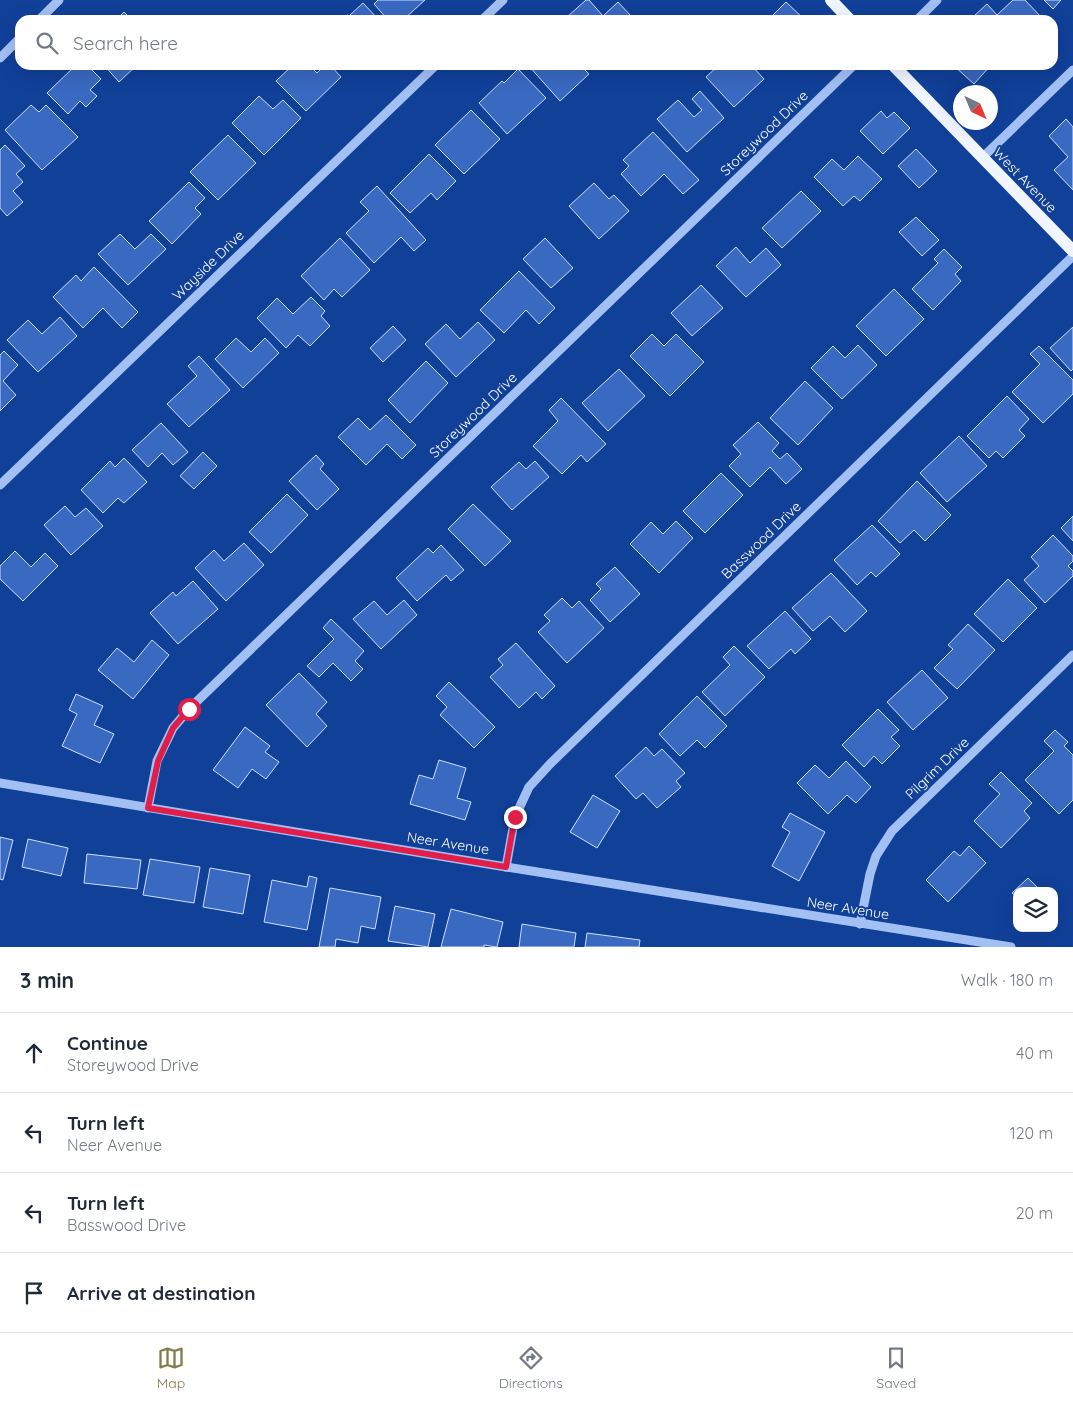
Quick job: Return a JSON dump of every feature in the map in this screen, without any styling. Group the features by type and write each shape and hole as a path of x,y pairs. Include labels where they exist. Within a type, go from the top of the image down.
{"main road":[{"path":"831,0 845,15"},
{"name":"West Avenue","path":"898,70 1073,251"}],"street":[{"path":"43,15 59,0"},
{"path":"487,15 503,0"},
{"path":"921,15 937,0"},
{"path":"0,58 15,43"},
{"name":"Wayside Drive","path":"0,485 431,70"},
{"name":"Storeywood Drive","path":"148,808 158,761 173,728 189,709 849,70"},
{"path":"982,157 1073,70"},
{"name":"Basswood Drive","path":"506,867 515,817 529,788 550,764 1073,256"},
{"name":"Pilgrim Drive","path":"860,924 870,874 876,856 892,831 1073,655"},
{"name":"Neer Avenue","path":"0,783 506,867 1011,947"}],"building":[{"path":"378,0 425,0 408,15 384,15 374,4"},
{"path":"586,0 589,0 602,15 569,15"},
{"path":"1013,0 1025,0 1039,15 997,15"},
{"path":"1044,0 1061,0 1053,9"},
{"path":"618,2 630,15 604,15"},
{"path":"786,2 800,15 773,15"},
{"path":"363,3 374,15 350,15"},
{"path":"987,4 997,15 975,15"},
{"path":"71,70 92,70 101,79 90,90 97,96 86,107 80,101 68,114 47,93"},
{"path":"108,70 132,70 119,82"},
{"path":"288,70 314,70 317,73 320,70 335,70 341,77 306,111 276,81"},
{"path":"519,70 546,98 507,134 479,103 502,81 504,83"},
{"path":"532,70 585,70 589,74 560,101"},
{"path":"714,70 756,70 764,79 734,107 706,77"},
{"path":"959,70 987,70 974,84"},
{"path":"700,91 724,118 687,152 657,119 678,100 694,117 702,110 692,99"},
{"path":"259,96 273,109 283,100 301,118 264,155 232,123"},
{"path":"31,105 39,112 46,105 78,137 42,170 5,130"},
{"path":"471,110 500,139 464,174 435,145"},
{"path":"881,111 887,118 894,112 910,128 883,154 860,131"},
{"path":"1066,119 1073,127 1073,190 1054,170 1068,157 1049,136"},
{"path":"653,132 699,180 683,194 664,174 641,196 621,174 629,166 623,160"},
{"path":"228,135 256,163 218,200 190,172"},
{"path":"5,145 25,166 16,174 23,182 13,191 23,202 7,216 0,208 0,150"},
{"path":"916,149 937,171 919,188 898,166"},
{"path":"429,154 456,181 437,200 431,193 410,213 390,193"},
{"path":"858,156 882,179 860,201 854,196 843,206 814,177 832,159 844,170"},
{"path":"189,182 205,198 195,208 201,214 172,244 149,221"},
{"path":"594,183 609,199 614,195 629,211 599,239 569,206"},
{"path":"377,186 426,240 414,251 401,237 374,263 346,233 369,211 360,202"},
{"path":"801,191 821,211 782,248 762,228"},
{"path":"916,217 939,240 922,256 899,232"},
{"path":"120,234 135,249 151,234 166,249 128,285 98,254"},
{"path":"340,238 370,270 342,297 334,289 324,300 301,276"},
{"path":"545,238 573,268 551,288 523,259"},
{"path":"736,247 750,263 766,248 781,265 746,297 716,266"},
{"path":"944,249 962,267 955,274 961,281 933,310 912,289 938,263 934,259"},
{"path":"94,267 138,312 122,328 103,308 83,328 53,297 76,275 81,281"},
{"path":"519,271 555,308 539,324 526,310 504,333 480,310"},
{"path":"701,285 723,308 692,336 671,313"},
{"path":"894,289 924,319 886,356 856,326"},
{"path":"311,297 325,311 321,316 330,326 310,346 298,335 286,348 257,318 277,298 293,314"},
{"path":"60,317 77,336 38,372 7,340 28,320 42,334"},
{"path":"478,322 495,340 456,377 425,344 446,324 460,339"},
{"path":"393,326 406,340 383,362 370,348"},
{"path":"1073,327 1073,369 1071,371 1050,348"},
{"path":"652,334 664,346 676,334 704,362 670,396 630,356"},
{"path":"236,338 251,352 265,338 279,353 243,388 215,359"},
{"path":"858,345 877,365 842,399 811,368 833,346 845,358"},
{"path":"1039,346 1073,380 1073,394 1043,423 1012,392 1040,364 1030,354"},
{"path":"4,351 18,365 3,381 16,395 0,411 0,355"},
{"path":"199,356 230,390 189,427 167,404 197,376 188,366"},
{"path":"426,361 448,383 410,423 388,400"},
{"path":"619,369 645,396 608,431 582,403"},
{"path":"805,381 833,408 798,445 770,418"},
{"path":"1007,396 1029,419 1019,430 1025,436 1003,458 996,451 989,458 967,436"},
{"path":"561,398 606,444 587,462 581,455 562,474 533,446 558,421 549,410"},
{"path":"386,415 416,445 402,459 387,444 366,465 338,437 358,418 370,430"},
{"path":"758,422 779,443 772,451 780,459 787,453 802,469 786,484 770,467 750,487 729,466 741,454 733,445"},
{"path":"161,423 188,452 173,465 162,453 148,467 132,450"},
{"path":"959,436 987,466 947,502 920,473"},
{"path":"203,452 217,466 194,489 180,476"},
{"path":"316,455 324,464 320,469 339,489 317,510 289,481"},
{"path":"124,458 147,482 124,503 118,498 103,513 81,490 110,461 115,467"},
{"path":"535,461 549,477 512,510 491,487 519,462 526,469"},
{"path":"721,473 743,495 705,533 683,511"},
{"path":"917,481 951,515 925,541 914,530 900,543 878,521"},
{"path":"287,494 308,515 271,553 249,532"},
{"path":"473,504 511,541 485,566 448,529"},
{"path":"65,506 75,517 86,508 103,526 71,555 44,525"},
{"path":"1073,516 1073,541 1061,528"},
{"path":"676,521 693,538 659,573 630,544 651,522 663,534"},
{"path":"872,525 900,554 876,577 871,572 857,585 834,560"},
{"path":"1053,535 1073,556 1073,561 1068,566 1073,571 1073,576 1045,603 1024,580 1039,566 1031,557"},
{"path":"244,543 264,565 226,601 195,568 214,550 224,561"},
{"path":"441,545 464,570 451,581 446,575 417,601 396,578 428,548 433,553"},
{"path":"15,551 31,567 45,553 58,566 23,601 0,579 0,566"},
{"path":"615,567 640,594 610,622 590,600 601,589 596,584"},
{"path":"831,573 867,611 845,632 830,616 813,631 792,608"},
{"path":"1008,579 1037,608 1003,642 974,614"},
{"path":"193,581 218,609 178,644 150,613 173,592 176,596"},
{"path":"562,598 572,608 579,601 604,628 567,663 538,632 550,621 544,615"},
{"path":"404,600 417,615 381,649 353,619 374,601 387,615"},
{"path":"785,611 811,639 795,654 791,649 769,669 747,646"},
{"path":"331,619 364,651 355,661 363,669 351,681 333,663 319,677 307,666 334,639 323,628"},
{"path":"968,624 995,650 957,689 934,668 953,649 948,645"},
{"path":"152,640 169,655 133,699 98,670 117,648 134,662"},
{"path":"516,643 555,686 542,699 536,692 519,708 490,677 503,665 498,659"},
{"path":"734,646 765,677 725,716 702,692 730,665 723,657"},
{"path":"922,670 948,698 913,730 887,702"},
{"path":"299,673 327,702 316,714 327,726 307,747 266,705"},
{"path":"449,682 495,727 474,748 440,715 447,707 436,696"},
{"path":"76,694 103,706 94,725 114,734 100,763 62,746 77,714 69,710"},
{"path":"697,696 727,726 705,748 697,740 680,756 659,734"},
{"path":"878,709 899,730 891,737 900,746 882,764 874,756 864,767 842,745"},
{"path":"245,727 270,746 265,752 279,762 266,779 252,769 238,788 213,770"},
{"path":"1055,730 1068,742 1064,746 1073,755 1073,800 1059,814 1025,780 1054,751 1044,741"},
{"path":"646,747 654,756 662,749 685,773 676,781 681,787 657,808 643,793 636,799 615,776"},
{"path":"439,760 466,768 457,798 471,802 465,820 410,804 419,775 433,779"},
{"path":"846,761 871,787 856,803 847,795 828,814 797,783 815,765 829,778"},
{"path":"1001,772 1032,803 1024,811 1030,818 1001,848 974,821 1000,794 989,784"},
{"path":"593,795 620,811 597,848 570,832"},
{"path":"790,813 825,832 799,881 772,866 790,832 782,827"},
{"path":"0,837 13,840 3,880 0,879"},
{"path":"28,839 68,848 61,876 22,867"},
{"path":"969,846 986,863 948,902 926,880 954,851 960,856"},
{"path":"87,854 141,860 137,889 84,883"},
{"path":"150,859 200,867 194,903 143,895"},
{"path":"210,868 250,875 243,914 203,907"},
{"path":"309,876 317,878 307,930 264,922 272,880 307,887"},
{"path":"1028,878 1037,887 1018,887"},
{"path":"330,888 381,897 375,929 361,926 358,943 336,939 335,947 319,947"},
{"path":"395,906 435,914 428,947 388,941"},
{"path":"451,909 503,922 497,947 484,945 484,947 441,947"},
{"path":"522,924 576,933 574,947 519,947"},
{"path":"587,933 640,940 639,947 585,947"}],"route":[{"path":"189,709 173,728 158,761 148,808 506,867 515,817"}]}
